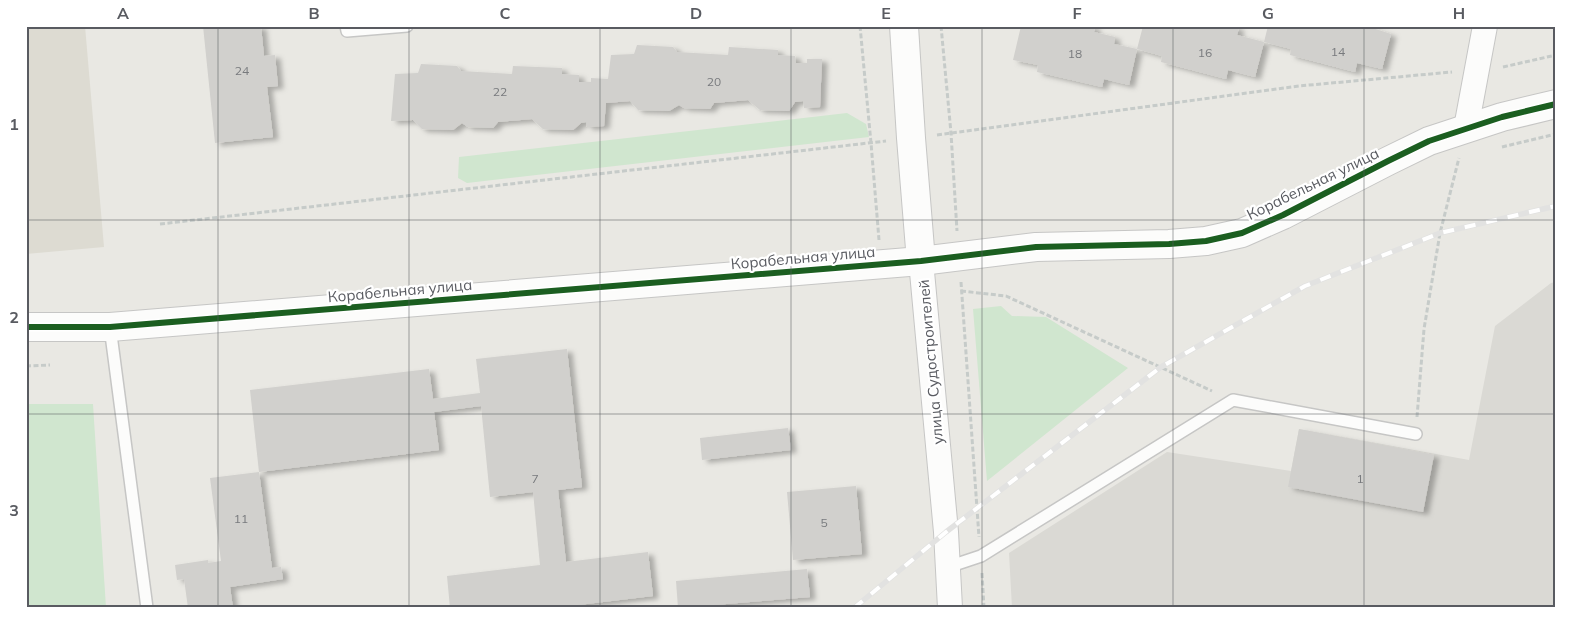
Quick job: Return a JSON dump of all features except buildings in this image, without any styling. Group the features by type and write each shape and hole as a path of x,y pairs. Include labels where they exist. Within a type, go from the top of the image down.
{"street":[{"name":"улица Судостроителей","path":"904,26 911,138 950,608"},
{"path":"1466,128 1485,26"},
{"name":"Корабельная улица","path":"26,328 110,327 921,261 1036,247 1169,244 1206,241 1242,233 1284,215 1419,146 1466,128 1556,104"}],"lane":[{"path":"346,26 347,32 407,26"},
{"path":"110,327 146,608"},
{"path":"948,567 981,556 1233,400 1416,434"}],"path":[{"path":"860,26 881,264"},
{"path":"942,26 984,608"},
{"path":"160,224 871,143 1299,86 1477,70 1509,66 1556,55"},
{"path":"1416,434 1424,329 1440,234 1466,128"},
{"path":"1501,147 1556,134"},
{"path":"1458,160 1467,158"},
{"path":"961,291 1006,296 1233,400"},
{"path":"26,366 50,365"}],"shaded area":[{"path":"26,26 85,26 104,247 26,254"},
{"path":"1556,282 1556,608 1012,608 1009,553 1167,452 1291,471 1299,429 1469,460 1495,326 1551,283"}],"green space":[{"path":"847,113 866,124 869,137 467,183 458,178 459,157"},
{"path":"1001,306 1012,316 1046,317 1128,368 987,481 973,309"},
{"path":"26,404 93,404 106,608 26,608"}],"railway":[{"path":"854,608 946,532 1161,367 1305,286 1440,233 1556,206"}],"cycle path":[{"path":"26,327 110,327 921,261 1036,247 1169,244 1206,241 1242,233 1283,215 1429,141 1502,117 1556,104"}]}
